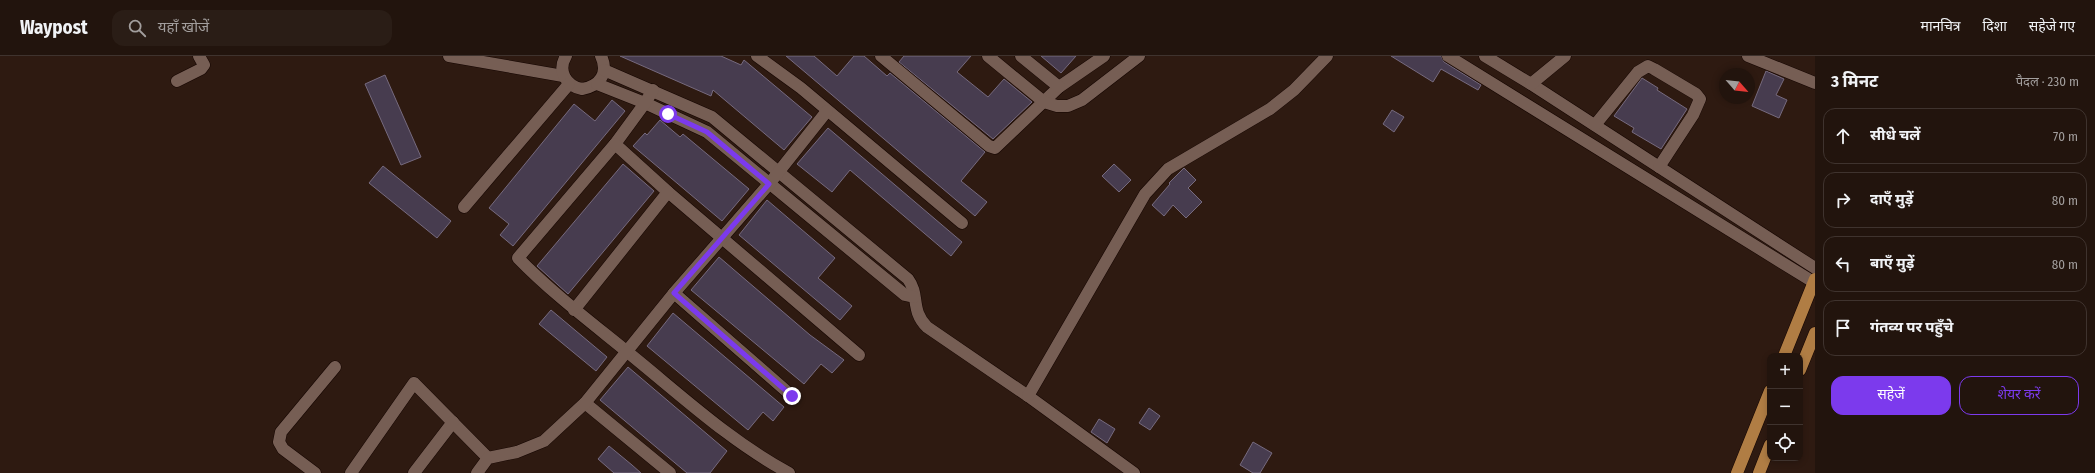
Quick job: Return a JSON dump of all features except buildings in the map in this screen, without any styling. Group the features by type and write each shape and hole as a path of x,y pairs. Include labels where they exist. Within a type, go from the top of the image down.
{"main road":[{"path":"1785,353 1815,281"},
{"path":"1803,363 1815,333"},
{"path":"1737,473 1767,398"},
{"path":"1759,473 1767,453"}],"street":[{"path":"177,81 201,69 204,65 199,56"},
{"path":"449,56 566,80 575,88 582,89 597,84 602,78 604,70 601,56"},
{"path":"563,56 562,67 566,80"},
{"path":"757,56 801,88 962,223"},
{"path":"882,56 988,146 995,148 1059,87 1104,56"},
{"path":"988,56 1044,102 1056,106 1068,106 1082,100 1139,56"},
{"path":"1021,56 1059,87"},
{"path":"1028,396 1145,194 1168,169 1270,109 1294,90 1327,56"},
{"path":"1448,56 1815,281"},
{"path":"1485,56 1595,125 1815,268"},
{"path":"1531,84 1565,56"},
{"path":"1748,56 1815,83"},
{"path":"1595,125 1638,72 1644,67 1648,66 1654,69 1696,94 1700,99 1696,110 1659,167"},
{"path":"604,70 653,90 712,117 899,270 913,286 918,318 927,327 1028,396 1134,473"},
{"path":"464,207 566,80"},
{"path":"597,84 645,103 707,132 905,295 914,297"},
{"path":"653,90 616,144 518,258 574,310 729,434 761,458 789,473"},
{"path":"477,473 488,458 517,452 544,441 585,403 674,293 779,172 827,111"},
{"path":"616,144 722,239 859,354"},
{"path":"574,310 668,192"},
{"path":"674,293 792,396"},
{"path":"315,473 283,449 279,442 281,432 335,367"},
{"path":"351,473 414,383 488,458"},
{"path":"585,403 670,473"},
{"path":"414,473 454,422"}],"route":[{"path":"668,114 707,132 769,184 674,293 792,396"}]}
